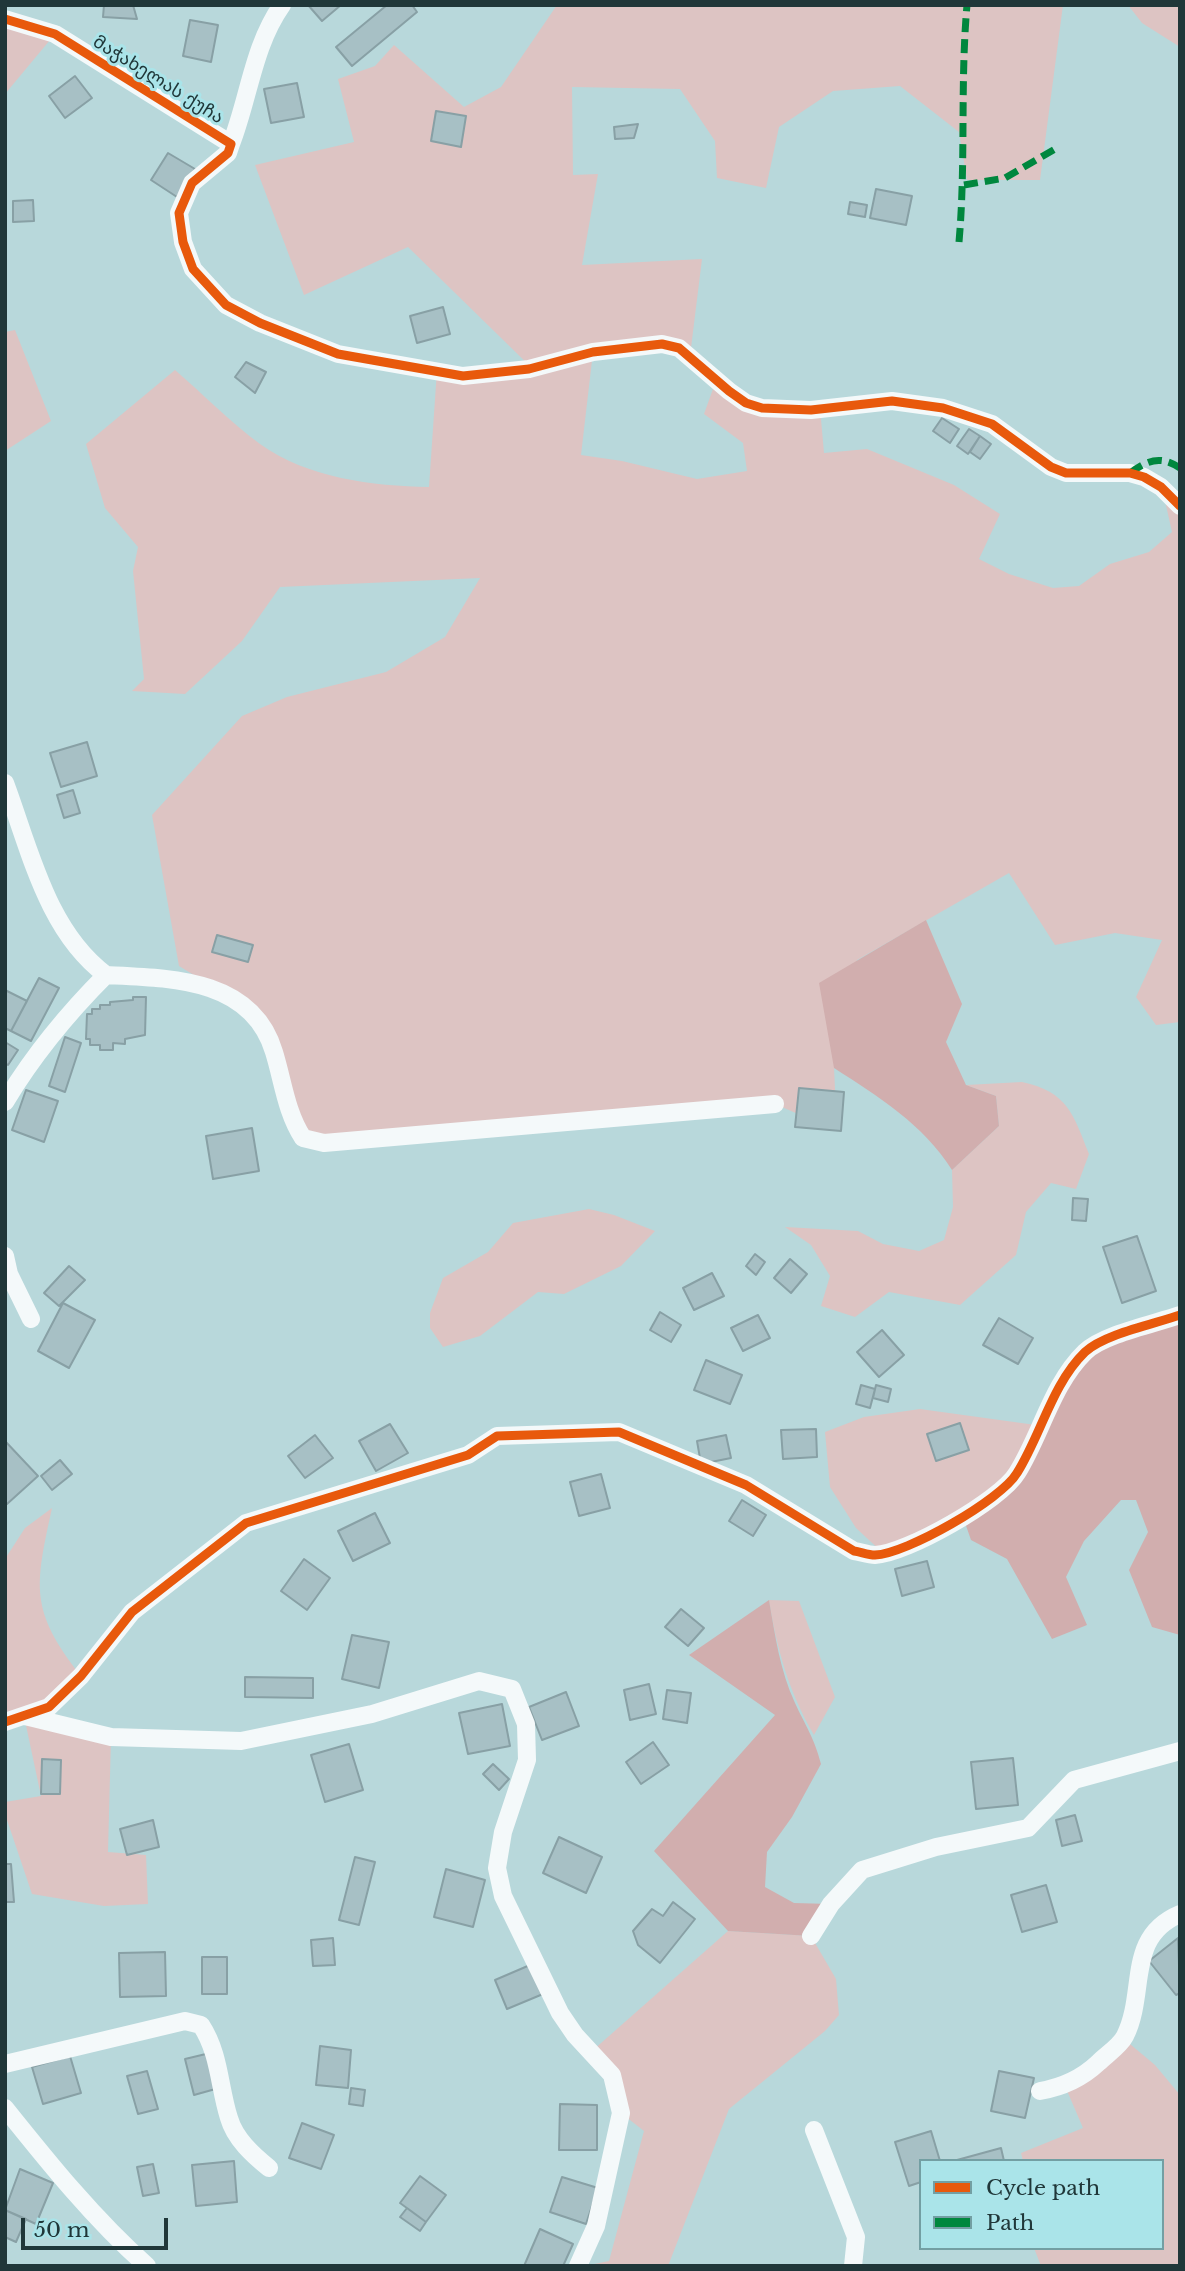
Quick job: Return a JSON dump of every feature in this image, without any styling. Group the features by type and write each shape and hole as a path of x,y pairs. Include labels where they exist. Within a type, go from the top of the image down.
{"street":[{"name":"მაჭახელას ქუჩა","path":"282,5 257,56 245,109 228,153 192,183 179,213 183,242 193,269 226,304 260,323 338,354 463,376 529,369 593,352 662,344 679,348 729,391 747,403 762,408 811,410 892,401 943,408 992,424 1051,467 1066,473 1130,473 1144,477 1161,487 1180,506"},
{"name":"მაჭახელას ქუჩა","path":"5,19 55,34 231,144"},
{"path":"5,783 53,914 85,959 106,975 182,980 214,988 253,1011 273,1048 292,1122 303,1138 324,1143 468,1128 775,1104"},
{"path":"5,1102 30,1060 72,1009 106,975"},
{"path":"5,1256 9,1274 31,1319"},
{"path":"5,1722 49,1707 81,1676 132,1612 246,1523 468,1455 497,1437 550,1432 619,1432 746,1485 854,1550 873,1555 909,1547 979,1506 1015,1476 1060,1387 1087,1350 1107,1340 1180,1315"},
{"path":"24,1716 111,1737 241,1741 372,1714 479,1681 512,1689 526,1724 527,1760 503,1832 497,1868 503,1896 560,2013 575,2035 612,2075 621,2113 596,2226 578,2266"},
{"path":"811,1936 831,1904 862,1870 936,1847 1028,1828 1074,1780 1180,1751"},
{"path":"1041,2091 1065,2087 1124,2039 1137,1998 1141,1960 1151,1933 1166,1920 1180,1914"},
{"path":"5,2064 185,2021 201,2025 212,2042 229,2120 248,2151 269,2168"},
{"path":"5,2108 44,2157 118,2239 147,2266"},
{"path":"814,2130 856,2237 853,2266"}],"shaded area":[{"path":"557,5 1063,5 1040,180 967,180 959,132 900,86 833,91 779,127 766,188 717,178 715,141 680,89 572,87 573,175 598,174 582,265 702,259 690,356 639,347 593,352 581,455 622,461 697,479 747,471 743,443 704,414 718,375 742,391 766,402 791,407 820,408 824,453 867,449 954,485 1000,514 979,559 1009,574 1053,588 1079,586 1110,564 1149,552 1172,532 1163,492 1180,504 1180,1022 1156,1025 1136,997 1162,940 1115,933 1055,945 1009,873 857,960 834,1068 837,1131 775,1104 303,1138 253,1011 179,966 152,815 242,716 287,697 386,672 445,637 480,578 280,587 242,641 185,694 132,691 144,679 133,571 138,547 105,508 86,444 175,370 227,417 278,456 341,478 386,485 429,487 437,370 463,376 539,375 408,247 304,295 255,165 354,142 338,79 375,66 394,45 464,107 501,87"},
{"path":"1128,5 1180,5 1180,47 1142,23"},
{"path":"5,25 50,40 5,94"},
{"path":"15,330 51,421 5,451 5,332"},
{"path":"926,920 962,1004 946,1042 966,1085 996,1096 999,1126 952,1170 914,1125 834,1068 819,983"},
{"path":"1022,1082 1050,1092 1073,1116 1089,1154 1076,1189 1051,1183 1026,1212 1016,1255 960,1305 889,1292 855,1317 821,1306 830,1276 811,1245 785,1227 858,1231 883,1244 919,1251 944,1240 953,1207 952,1170 999,1126 996,1096 966,1085"},
{"path":"589,1209 614,1215 655,1231 621,1266 564,1294 538,1292 480,1336 443,1347 430,1328 430,1313 443,1278 488,1252 513,1223"},
{"path":"1180,1318 1180,1635 1152,1627 1129,1570 1148,1532 1136,1500 1121,1500 1084,1541 1066,1577 1087,1625 1052,1639 1007,1559 971,1540 963,1517 1023,1469 1043,1426 1091,1353"},
{"path":"920,1409 1043,1426 1023,1469 963,1517 884,1554 856,1528 830,1487 825,1432 864,1417"},
{"path":"52,1508 40,1578 44,1614 52,1633 81,1676 26,1715 111,1737 108,1852 146,1855 148,1904 104,1906 32,1894 5,1814 5,1802 41,1796 24,1716 5,1722 5,1559 25,1528"},
{"path":"769,1600 799,1601 835,1697 814,1735 785,1670"},
{"path":"769,1600 785,1678 813,1739 821,1764 792,1817 767,1852 765,1887 794,1903 831,1904 811,1936 728,1931 654,1851 775,1715 689,1655"},
{"path":"728,1931 811,1936 836,1979 839,2015 825,2031 729,2109 668,2266 585,2266 609,2261 644,2131 621,2113 592,2051"},
{"path":"1124,2039 1155,2065 1180,2095 1180,2266 1041,2266 1035,2250 1164,2250 1164,2159 1022,2159 1021,2153 1083,2128 1065,2086"}],"building":[{"path":"104,5 133,5 137,19 103,17"},
{"path":"308,5 341,5 322,21"},
{"path":"387,5 412,5 417,12 352,66 336,47"},
{"path":"190,20 218,25 211,62 183,56"},
{"path":"75,76 92,98 65,118 49,96"},
{"path":"297,83 304,117 271,123 264,89"},
{"path":"436,111 466,116 461,147 431,141"},
{"path":"638,124 634,138 615,139 614,127"},
{"path":"168,153 195,169 177,197 151,180"},
{"path":"876,189 912,196 906,225 870,218"},
{"path":"33,200 34,221 13,222 13,201"},
{"path":"850,202 867,205 865,217 848,214"},
{"path":"443,307 450,334 417,343 410,316"},
{"path":"246,362 266,372 255,393 235,377"},
{"path":"942,418 959,429 950,443 933,431"},
{"path":"969,429 980,436 968,454 957,446"},
{"path":"980,436 991,444 980,459 970,452"},
{"path":"87,742 97,776 61,787 50,753"},
{"path":"73,790 80,813 64,818 57,795"},
{"path":"217,935 253,945 248,962 212,952"},
{"path":"39,978 59,988 31,1041 11,1031"},
{"path":"5,990 27,1001 11,1031 5,1028"},
{"path":"133,997 146,997 145,1035 125,1039 125,1044 113,1043 113,1050 100,1050 100,1045 90,1045 90,1039 86,1039 87,1014 92,1014 92,1009 100,1009 100,1005 133,1000"},
{"path":"65,1037 81,1043 65,1092 49,1086"},
{"path":"5,1042 18,1050 8,1065 5,1063"},
{"path":"799,1088 844,1092 841,1131 795,1127"},
{"path":"26,1090 58,1101 44,1142 12,1130"},
{"path":"252,1128 259,1171 213,1179 206,1136"},
{"path":"1073,1198 1088,1199 1086,1221 1072,1220"},
{"path":"1137,1236 1156,1291 1122,1303 1103,1247"},
{"path":"755,1254 765,1262 756,1275 746,1266"},
{"path":"790,1259 807,1274 791,1293 774,1278"},
{"path":"69,1266 85,1280 59,1306 44,1293"},
{"path":"712,1273 724,1296 694,1310 683,1288"},
{"path":"63,1303 95,1320 69,1368 38,1351"},
{"path":"660,1312 681,1325 671,1342 650,1330"},
{"path":"758,1315 770,1338 743,1351 731,1328"},
{"path":"999,1318 1033,1338 1018,1364 983,1345"},
{"path":"882,1330 904,1355 879,1377 857,1352"},
{"path":"706,1360 742,1375 730,1404 694,1390"},
{"path":"861,1385 875,1389 870,1408 856,1404"},
{"path":"876,1385 891,1389 888,1402 873,1398"},
{"path":"960,1423 969,1450 936,1461 927,1434"},
{"path":"390,1424 408,1453 376,1471 359,1441"},
{"path":"816,1429 817,1457 783,1459 781,1430"},
{"path":"315,1435 333,1458 305,1478 288,1456"},
{"path":"726,1435 731,1458 701,1464 697,1441"},
{"path":"5,1441 38,1476 7,1504 5,1502"},
{"path":"60,1460 72,1474 52,1490 41,1476"},
{"path":"601,1474 610,1508 579,1516 570,1482"},
{"path":"742,1500 766,1515 753,1536 729,1521"},
{"path":"375,1513 390,1543 353,1561 338,1531"},
{"path":"304,1559 330,1578 307,1610 281,1591"},
{"path":"927,1561 934,1587 902,1596 895,1569"},
{"path":"681,1609 704,1628 688,1646 665,1627"},
{"path":"352,1635 389,1642 379,1688 342,1679"},
{"path":"245,1677 313,1678 313,1698 245,1697"},
{"path":"649,1684 656,1714 630,1720 624,1690"},
{"path":"667,1690 691,1693 687,1723 663,1719"},
{"path":"566,1692 579,1726 542,1740 529,1707"},
{"path":"502,1704 510,1746 468,1754 459,1713"},
{"path":"653,1742 669,1765 641,1784 626,1762"},
{"path":"349,1744 363,1790 325,1802 311,1755"},
{"path":"1013,1758 1018,1805 976,1809 971,1762"},
{"path":"42,1759 61,1760 60,1794 41,1794"},
{"path":"493,1764 509,1779 499,1790 483,1774"},
{"path":"1075,1815 1082,1841 1062,1846 1056,1820"},
{"path":"153,1820 159,1847 127,1855 120,1829"},
{"path":"559,1837 602,1857 586,1893 543,1873"},
{"path":"355,1857 375,1862 359,1925 339,1920"},
{"path":"5,1864 11,1864 14,1902 5,1902"},
{"path":"446,1869 485,1880 473,1927 434,1917"},
{"path":"1046,1885 1057,1922 1022,1932 1011,1895"},
{"path":"673,1902 695,1919 660,1963 638,1945 633,1931 652,1909 663,1916"},
{"path":"333,1938 335,1965 313,1966 311,1940"},
{"path":"1178,1938 1180,1993 1176,1995 1149,1961"},
{"path":"165,1952 166,1996 120,1997 119,1953"},
{"path":"202,1957 227,1957 227,1994 202,1994"},
{"path":"530,1965 543,1994 507,2009 495,1980"},
{"path":"320,2046 351,2050 348,2088 316,2085"},
{"path":"210,2053 219,2088 194,2095 185,2059"},
{"path":"70,2056 81,2093 43,2104 32,2067"},
{"path":"147,2071 158,2109 138,2114 127,2076"},
{"path":"999,2071 1034,2078 1025,2118 991,2111"},
{"path":"351,2088 365,2090 363,2106 349,2104"},
{"path":"560,2104 597,2105 597,2150 559,2150"},
{"path":"302,2123 334,2135 321,2169 289,2158"},
{"path":"931,2131 939,2159 919,2159 919,2183 909,2186 895,2142"},
{"path":"1001,2148 1004,2159 961,2159"},
{"path":"234,2161 237,2202 196,2206 192,2165"},
{"path":"153,2164 159,2193 143,2196 137,2167"},
{"path":"20,2169 53,2183 36,2224 5,2210"},
{"path":"420,2176 446,2195 426,2222 400,2203"},
{"path":"562,2177 598,2188 586,2224 550,2212"},
{"path":"407,2208 426,2222 420,2231 400,2217"},
{"path":"5,2210 26,2219 16,2242 5,2237"},
{"path":"540,2229 573,2244 563,2266 524,2266"}],"marked path":[{"path":"959,242 967,5"},
{"path":"964,185 1005,178 1055,149"},
{"path":"1130,473 1143,465 1160,460 1180,468"}],"cycle path":[{"path":"5,19 55,34 231,144 228,153 192,183 179,213 183,242 193,269 226,305 260,323 338,354 463,376 529,369 593,352 662,344 679,348 746,403 762,408 811,410 892,401 943,408 992,424 1051,467 1066,473 1130,473 1144,477 1161,487 1180,506"},
{"path":"5,1722 49,1707 81,1676 132,1612 246,1523 468,1455 497,1436 619,1432 746,1485 854,1551 875,1555 908,1546 973,1511 1008,1484 1025,1458 1055,1394 1085,1352 1104,1340 1180,1315"}]}
